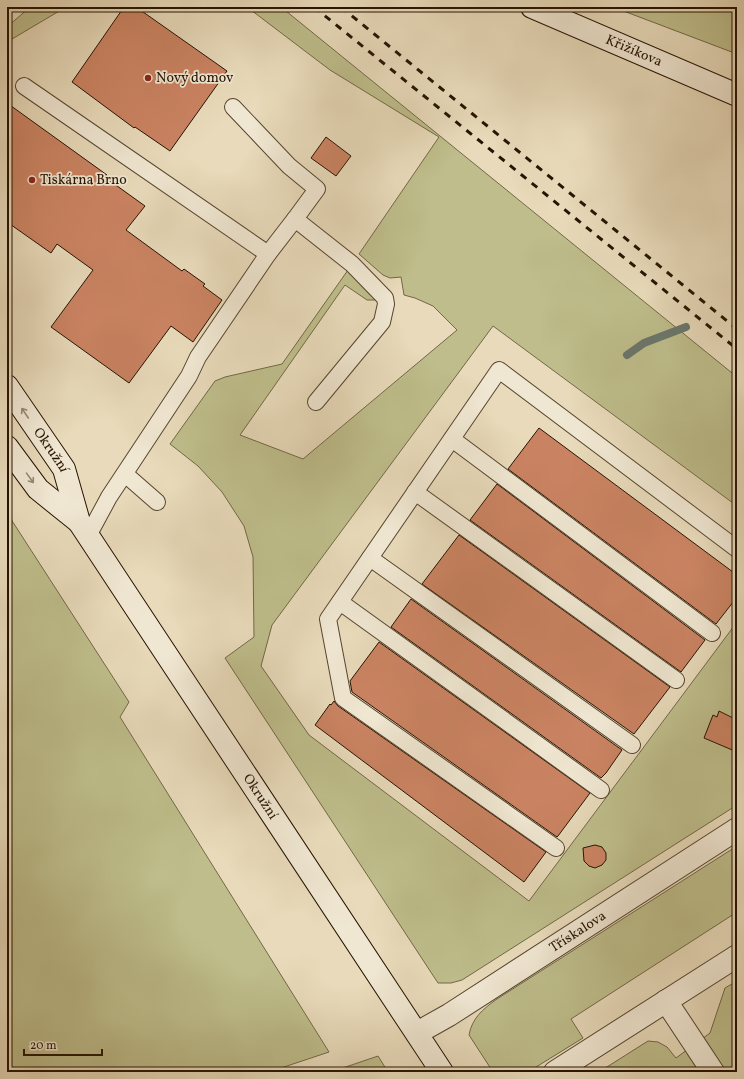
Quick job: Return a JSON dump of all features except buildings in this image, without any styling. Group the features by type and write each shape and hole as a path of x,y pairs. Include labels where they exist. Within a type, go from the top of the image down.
{"street":[{"name":"Křižíkova","path":"532,7 737,95"},
{"name":"Okružní","path":"7,386 64,470 83,529"},
{"name":"Okružní","path":"7,447 38,489 83,529 442,1072"},
{"name":"Třískalova","path":"417,1033 449,1015 737,829"},
{"path":"555,1072 737,956"},
{"path":"666,1001 713,1072"}],"lane":[{"path":"24,86 268,254"},
{"path":"83,529 109,497 125,474 189,376 198,357 268,254 317,189 288,166 232,107"},
{"path":"295,219 352,264 385,298 386,304 382,322 316,402"},
{"path":"556,848 344,698 328,620 499,370 737,549"},
{"path":"452,439 712,633"},
{"path":"125,474 156,502"},
{"path":"415,492 676,680"},
{"path":"370,558 632,745"},
{"path":"340,602 601,790"}],"shaded area":[{"path":"30,7 66,7 7,42 7,27"},
{"path":"247,7 281,7 737,377 737,506 493,326 272,625 261,666 309,735 529,901 737,622 737,805 462,980 451,983 438,983 225,658 254,637 253,557 244,526 222,492 198,466 170,444 215,381 225,377 282,364 348,270 376,300 367,300 345,285 240,435 303,459 457,330 433,306 404,295 401,277 390,278 383,275 359,254 439,137 330,70"},
{"path":"613,7 734,7 737,9 737,54"},
{"path":"7,513 129,702 120,717 329,1052 269,1072 7,1072"},
{"path":"737,846 737,912 571,1019 583,1038 528,1072 493,1072 469,1035 475,1019 483,1010 497,999"},
{"path":"737,981 737,1072 599,1072 648,1041 658,1042 667,1047 676,1058 710,1033 725,988"},
{"path":"378,1056 388,1072 331,1072"}],"waterway":[{"path":"627,355 644,343 686,327"}],"railway":[{"path":"314,7 737,349"},
{"path":"341,7 737,329"}],"place":[{"name":"Nový domov","path":"148,78"},
{"name":"Tiskárna Brno","path":"32,180"}]}
